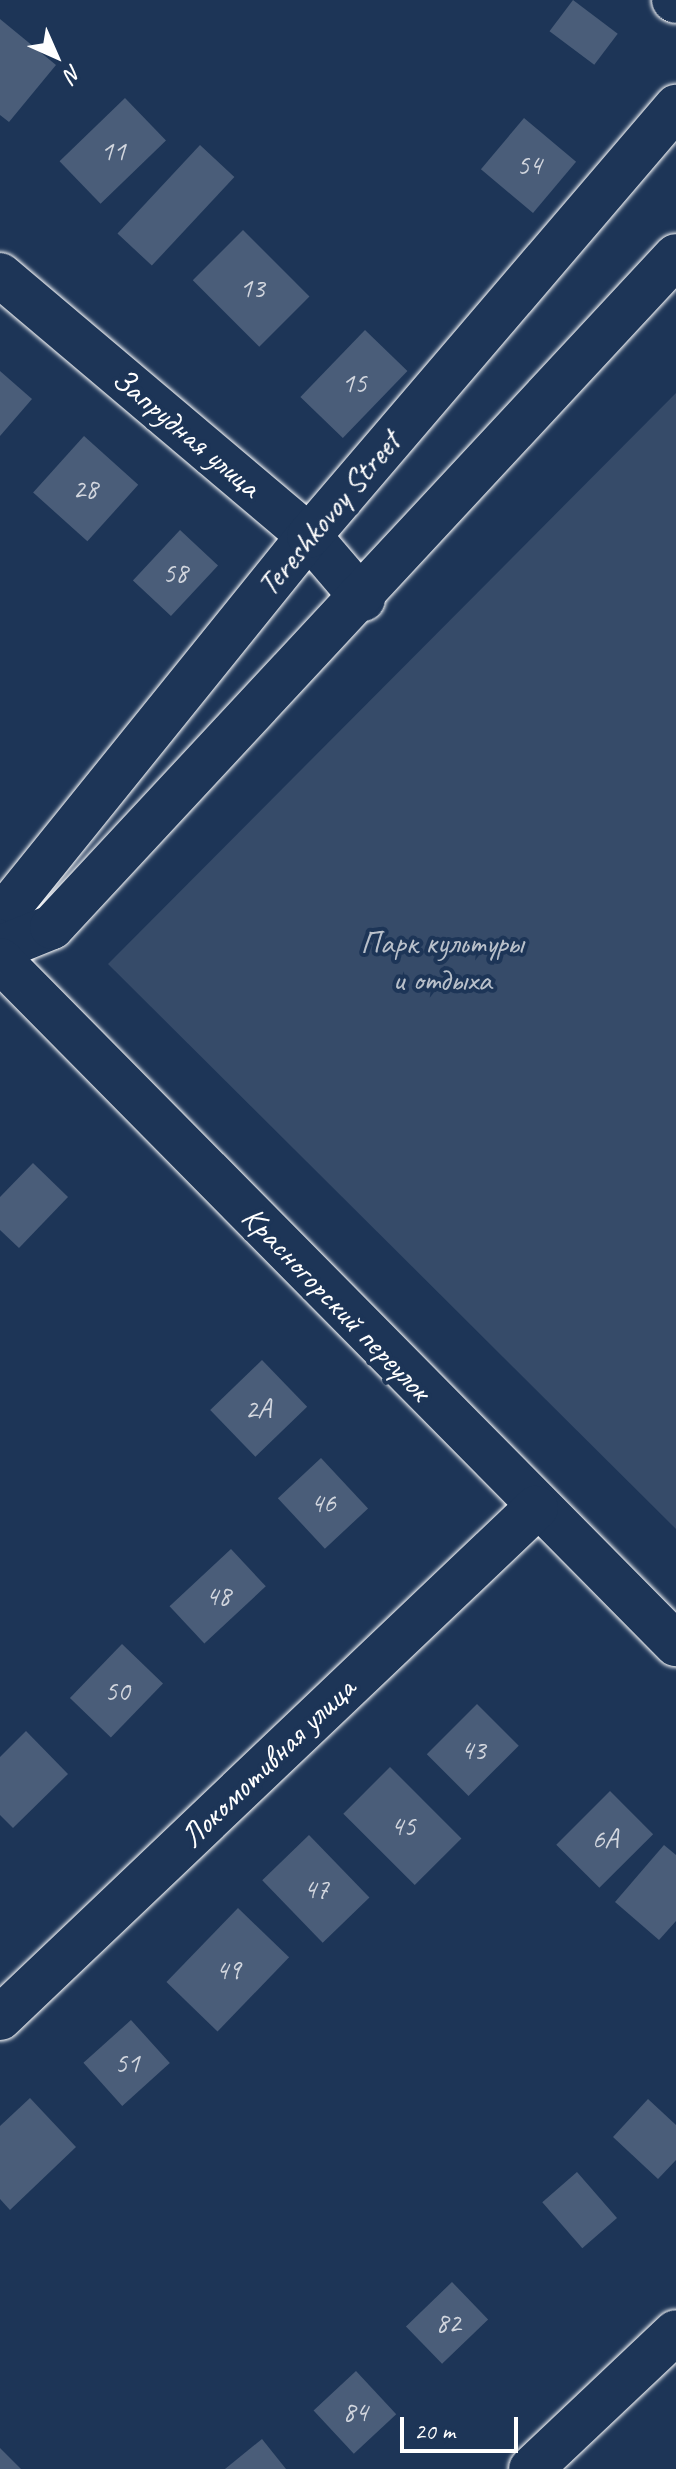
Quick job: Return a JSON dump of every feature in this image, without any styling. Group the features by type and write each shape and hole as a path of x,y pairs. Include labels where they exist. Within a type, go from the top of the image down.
{"street":[{"name":"Tereshkovoy Street","path":"0,933 14,901 309,536 676,107"},
{"path":"0,948 52,927 363,599 676,256"},
{"name":"Запрудная улица","path":"0,275 309,536 363,599"},
{"name":"Красногорский переулок","path":"0,960 536,1508 676,1644"},
{"name":"Локомотивная улица","path":"0,2018 536,1508"},
{"path":"531,2469 676,2332"}],"green space":[{"name":"Парк культуры и отдыха","path":"676,393 676,1529 108,964"}],"building":[{"path":"573,0 618,34 594,65 550,31"},
{"path":"0,19 56,65 9,122 0,115"},
{"path":"125,98 166,140 101,204 60,161"},
{"path":"524,118 576,162 533,213 481,169"},
{"path":"200,145 234,177 152,266 117,233"},
{"path":"243,230 309,296 259,347 193,280"},
{"path":"365,330 407,371 343,438 300,397"},
{"path":"0,371 32,399 0,436"},
{"path":"84,436 138,485 87,541 33,492"},
{"path":"180,530 218,565 171,616 133,580"},
{"path":"33,1163 68,1197 19,1248 0,1230 0,1197"},
{"path":"262,1360 307,1407 255,1457 210,1410"},
{"path":"321,1458 368,1508 325,1549 278,1498"},
{"path":"231,1549 266,1586 204,1644 170,1606"},
{"path":"122,1644 163,1684 111,1738 70,1698"},
{"path":"477,1704 519,1746 469,1796 427,1754"},
{"path":"26,1731 68,1774 13,1828 0,1815 0,1757"},
{"path":"390,1767 461,1838 415,1885 343,1814"},
{"path":"610,1791 653,1834 599,1888 556,1845"},
{"path":"309,1835 369,1898 323,1943 262,1880"},
{"path":"664,1845 676,1855 676,1921 659,1940 615,1902"},
{"path":"238,1908 289,1957 218,2031 166,1982"},
{"path":"131,2020 170,2063 122,2106 83,2063"},
{"path":"30,2098 76,2147 10,2210 0,2199 0,2126"},
{"path":"648,2099 676,2125 676,2160 658,2179 613,2137"},
{"path":"577,2172 617,2218 582,2248 542,2202"},
{"path":"452,2282 488,2319 442,2364 406,2326"},
{"path":"356,2371 396,2414 354,2454 314,2411"},
{"path":"262,2439 286,2469 225,2469"},
{"path":"0,2448 21,2469 0,2469"}]}
